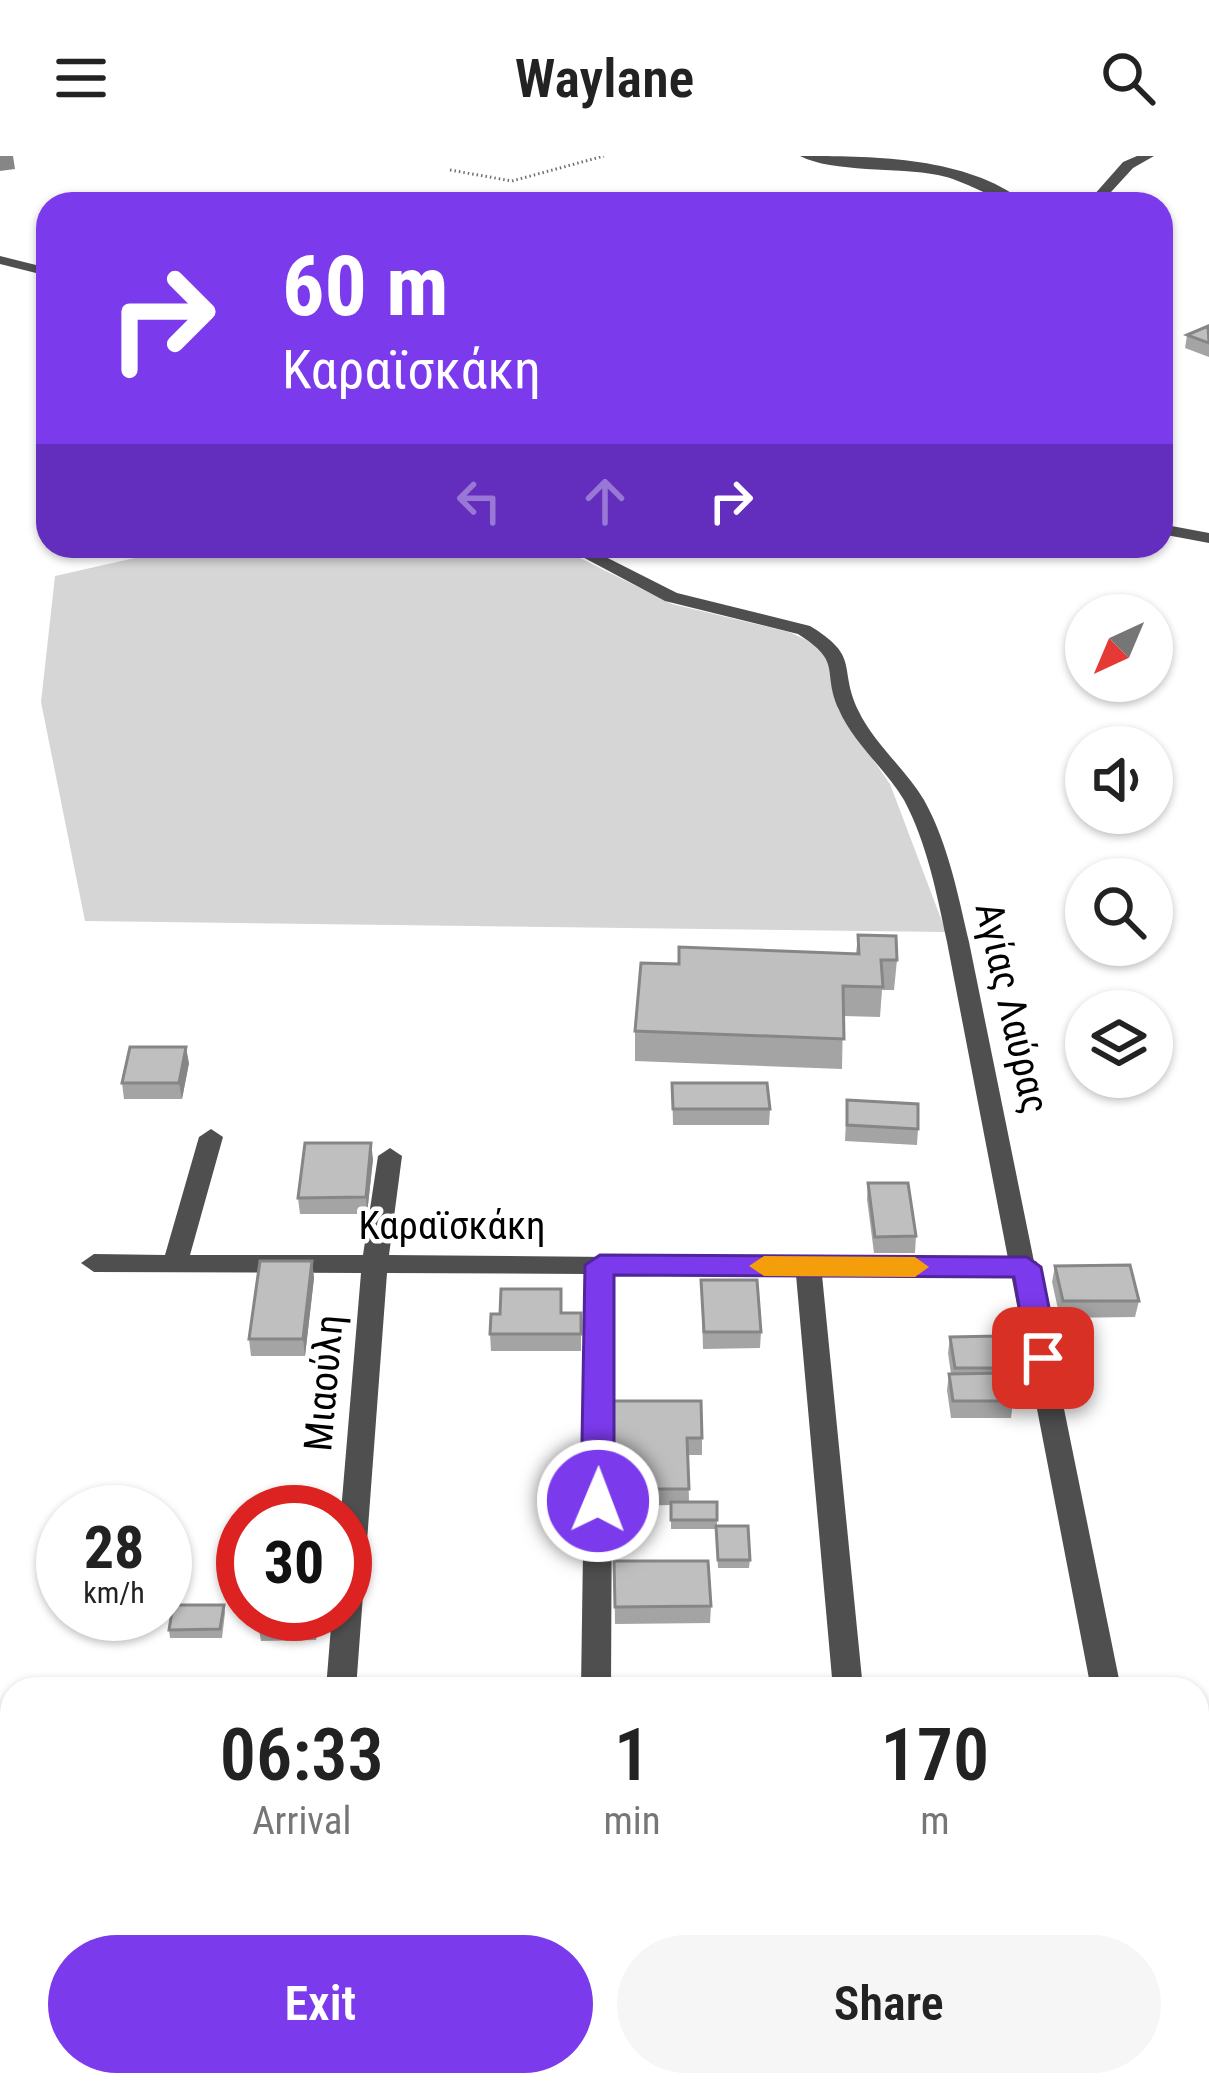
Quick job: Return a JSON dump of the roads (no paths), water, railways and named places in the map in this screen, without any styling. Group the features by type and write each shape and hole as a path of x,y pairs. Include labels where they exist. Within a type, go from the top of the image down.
{"street":[{"path":"806,156 942,169 1002,192"},
{"path":"1104,192 1128,165 1148,156"},
{"path":"0,260 36,269"},
{"path":"1173,531 1209,538"},
{"name":"Αγίας Λαύρας","path":"594,558 670,597 804,630 842,662 848,709 906,783 923,821 1027,1267 1104,1677"},
{"path":"175,1264 211,1137"},
{"name":"Μιαούλη","path":"342,1677 375,1264 390,1156"},
{"name":"Καραϊσκάκη","path":"94,1263 1027,1267"},
{"path":"596,1677 600,1265"},
{"path":"808,1266 847,1677"}]}
